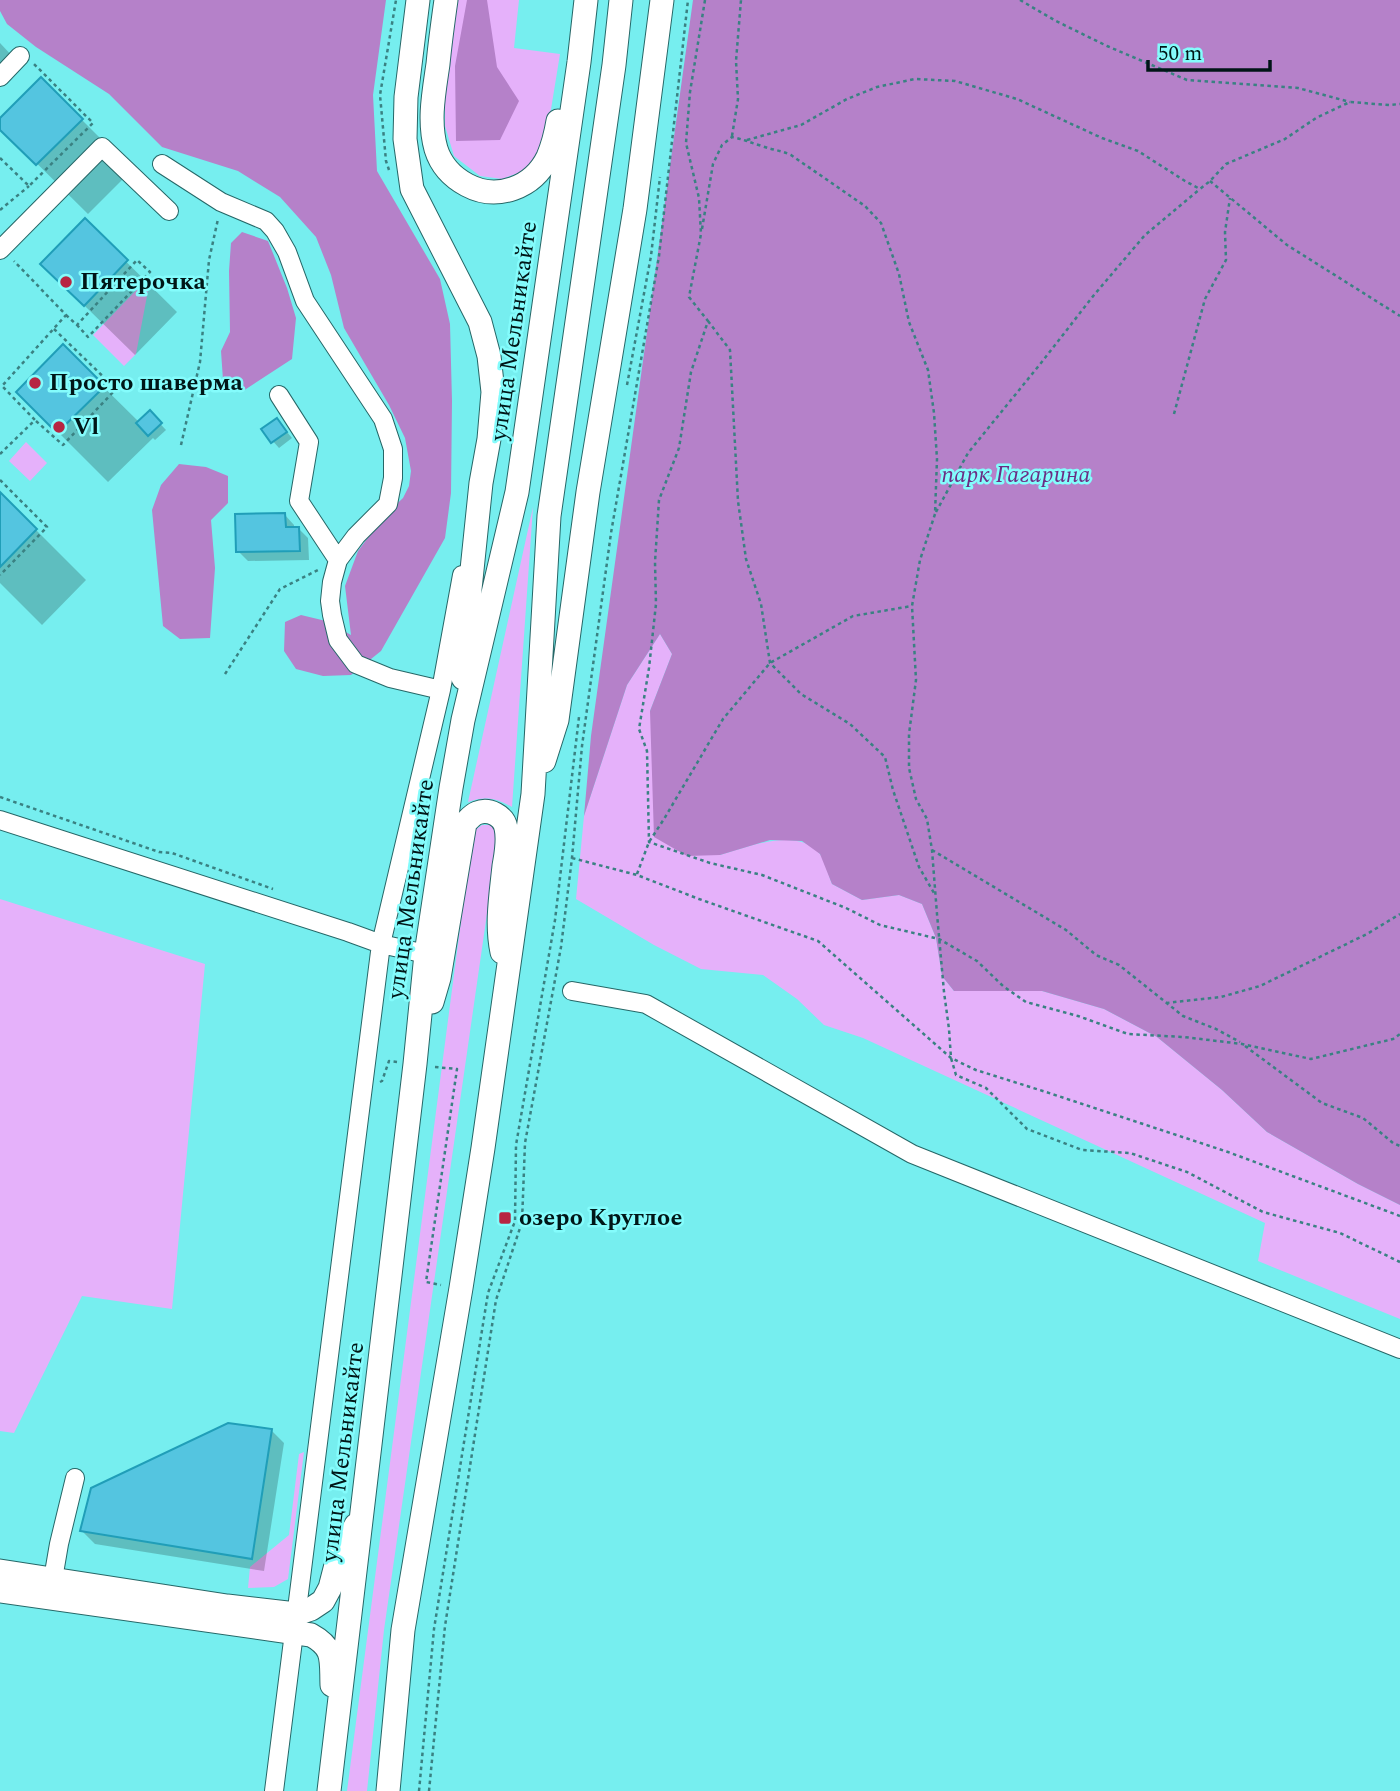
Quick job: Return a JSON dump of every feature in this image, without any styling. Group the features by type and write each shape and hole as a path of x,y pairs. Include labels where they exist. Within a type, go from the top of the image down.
{"main road":[{"path":"418,0 406,97 405,139 412,189 480,322 489,356 493,392 464,647 463,720"},
{"path":"446,0 432,105 432,128 437,151 447,170 475,189 505,192 522,185 536,174 547,159 555,139 563,97 579,62"},
{"name":"улица Мельникайте","path":"330,1791 417,1054 426,954 463,720 517,492 586,0"},
{"path":"388,1791 403,1630 461,1289 533,794 549,516 621,0"},
{"path":"533,794 557,720 588,492 635,209 662,0"},
{"path":"417,1054 439,978 465,823 480,811 496,814 503,819 506,827 499,939 507,979"},
{"path":"0,1591 294,1623 323,1601 330,1588 338,1557 361,1516"},
{"path":"0,1571 227,1605 294,1623 323,1642 330,1651 332,1689 339,1719"}],"lane":[{"path":"0,77 25,58"},
{"path":"0,250 102,147 169,211"},
{"path":"162,164 221,202 266,221 287,252 305,301 383,419 393,449 393,478 388,504 356,536 338,560 332,582 332,615 338,640 356,664 390,678 441,690"},
{"path":"279,395 309,442 299,501 338,560"},
{"path":"274,1791 381,944 441,690 481,483"},
{"path":"0,820 381,944 426,954"},
{"path":"572,991 646,1004 912,1154 1400,1349"},
{"path":"52,1579 75,1478"}],"path":[{"path":"429,1791 446,1626 496,1300 522,1222 525,1143 561,947 582,746 611,533 659,256 688,0"},
{"path":"701,234 699,198 686,143 690,92 705,0"},
{"path":"741,0 736,61 738,99 732,137 722,145 713,164 689,297 730,350 738,501 746,559 761,604 770,663 801,694 850,724 885,757 892,790 919,867 935,895"},
{"path":"1020,0 1107,46 1187,80 1298,88 1350,102 1400,104"},
{"path":"0,210 29,186 93,123 25,58"},
{"path":"747,140 801,124 847,99 877,87 915,79 955,81 1017,99 1102,138 1138,151 1200,189"},
{"path":"1350,102 1316,118 1285,139 1226,164 1210,181 1145,235 968,453 935,514 920,560 912,606 916,680 909,734 909,768 916,799 927,819 932,850 951,1058 956,1075 986,1088 1027,1129 1082,1150 1130,1153 1187,1172 1263,1212 1340,1233 1400,1262"},
{"path":"732,137 762,147 779,149 791,155 865,206 881,222 899,274 909,322 929,370 937,460 935,514"},
{"path":"0,158 29,186"},
{"path":"626,389 651,256 660,176"},
{"path":"1210,181 1287,245 1400,316"},
{"path":"1174,414 1205,299 1226,260 1225,232 1230,198"},
{"path":"181,445 200,362 209,260 221,202"},
{"path":"19,255 13,260 88,337 150,272 137,260 77,325"},
{"path":"54,329 116,389 63,444 1,385 66,315"},
{"path":"649,842 647,751 639,729 656,604 654,562 659,500 680,448 691,372 708,321"},
{"path":"0,454 35,420"},
{"path":"0,480 47,527 0,575"},
{"path":"225,674 280,589 338,560"},
{"path":"637,875 649,842 723,719 770,663 853,616 912,606"},
{"path":"419,1791 433,1629 488,1293 515,1222 516,1145 555,920 580,709"},
{"path":"0,797 277,890"},
{"path":"649,842 710,863 762,875 846,908 880,925 939,939 977,961 1003,986 1026,1002 1078,1016 1128,1034 1242,1044 1311,1059 1400,1036"},
{"path":"932,850 1066,930 1096,955 1119,965 1183,1016 1216,1029 1242,1044 1322,1103 1363,1118 1400,1146"},
{"path":"572,858 637,875 699,900 818,941 951,1058 975,1070 1228,1153 1400,1216"},
{"path":"1166,1003 1221,997 1260,986 1367,934 1400,914"},
{"path":"372,1087 382,1081 389,1061 417,1054 457,1069 426,1282 461,1289"}],"shaded area":[{"path":"457,0 519,0 514,48 560,54 546,140 537,160 521,172 502,179 480,176 454,156 445,126 445,82"},
{"path":"147,279 150,280 136,354 124,366 93,335"},
{"path":"26,442 47,463 30,481 9,461"},
{"path":"533,507 512,807 490,799 468,802"},
{"path":"660,634 672,654 650,711 720,855 771,841 798,841 809,845 821,856 832,884 862,900 899,895 922,904 936,938 942,976 954,991 1042,991 1104,1009 1157,1037 1222,1090 1267,1132 1400,1205 1400,1319 1258,1261 1265,1223 863,1038 824,1025 797,999 763,975 701,969 576,899 584,816 627,685"},
{"path":"482,825 490,825 498,837 384,1630 367,1791 347,1791 472,837 475,830"},
{"path":"0,899 205,964 172,1309 82,1296 14,1433 0,1431"},
{"path":"304,1452 288,1579 274,1587 248,1588 250,1567 289,1535 299,1454"}],"green space":[{"path":"0,0 386,0 373,95 377,171 440,279 450,324 451,493 445,538 381,651 351,675 323,676 296,669 284,651 285,622 301,615 326,621 351,635 345,586 358,551 384,516 403,498 409,486 411,471 405,438 344,328 331,275 316,237 280,197 238,171 162,147 109,94 36,47 7,24 0,11"},
{"path":"467,0 487,0 497,67 519,101 500,140 456,141 455,66"},
{"name":"парк Гагарина","path":"693,0 1400,0 1400,1205 1267,1132 1222,1090 1157,1037 1104,1009 1042,991 954,991 942,976 936,938 922,904 899,895 862,900 832,884 820,854 802,841 770,840 720,855 687,856 654,837 650,711 672,654 660,634 627,685 584,816 591,736"},
{"path":"242,232 268,241 296,318 292,359 243,391 223,380 221,351 230,332 231,243"},
{"path":"179,464 206,467 228,476 228,503 211,520 215,568 210,638 180,639 163,626 152,510 161,485"}],"building":[{"path":"41,77 83,119 36,165 0,130 0,118"},
{"path":"85,218 128,260 84,306 40,264"},
{"path":"63,344 105,386 57,433 16,392"},
{"path":"150,410 162,423 148,436 136,423"},
{"path":"277,418 287,432 271,443 261,429"},
{"path":"0,492 37,529 0,567"},
{"path":"285,513 286,527 299,527 300,551 236,552 235,514"},
{"path":"228,1423 272,1429 252,1559 80,1531 91,1488"}],"place":[{"name":"Пятерочка","path":"66,282"},
{"name":"Просто шаверма","path":"35,383"},
{"name":"Vl","path":"59,427"},
{"name":"озеро Круглое","path":"505,1218"}]}
